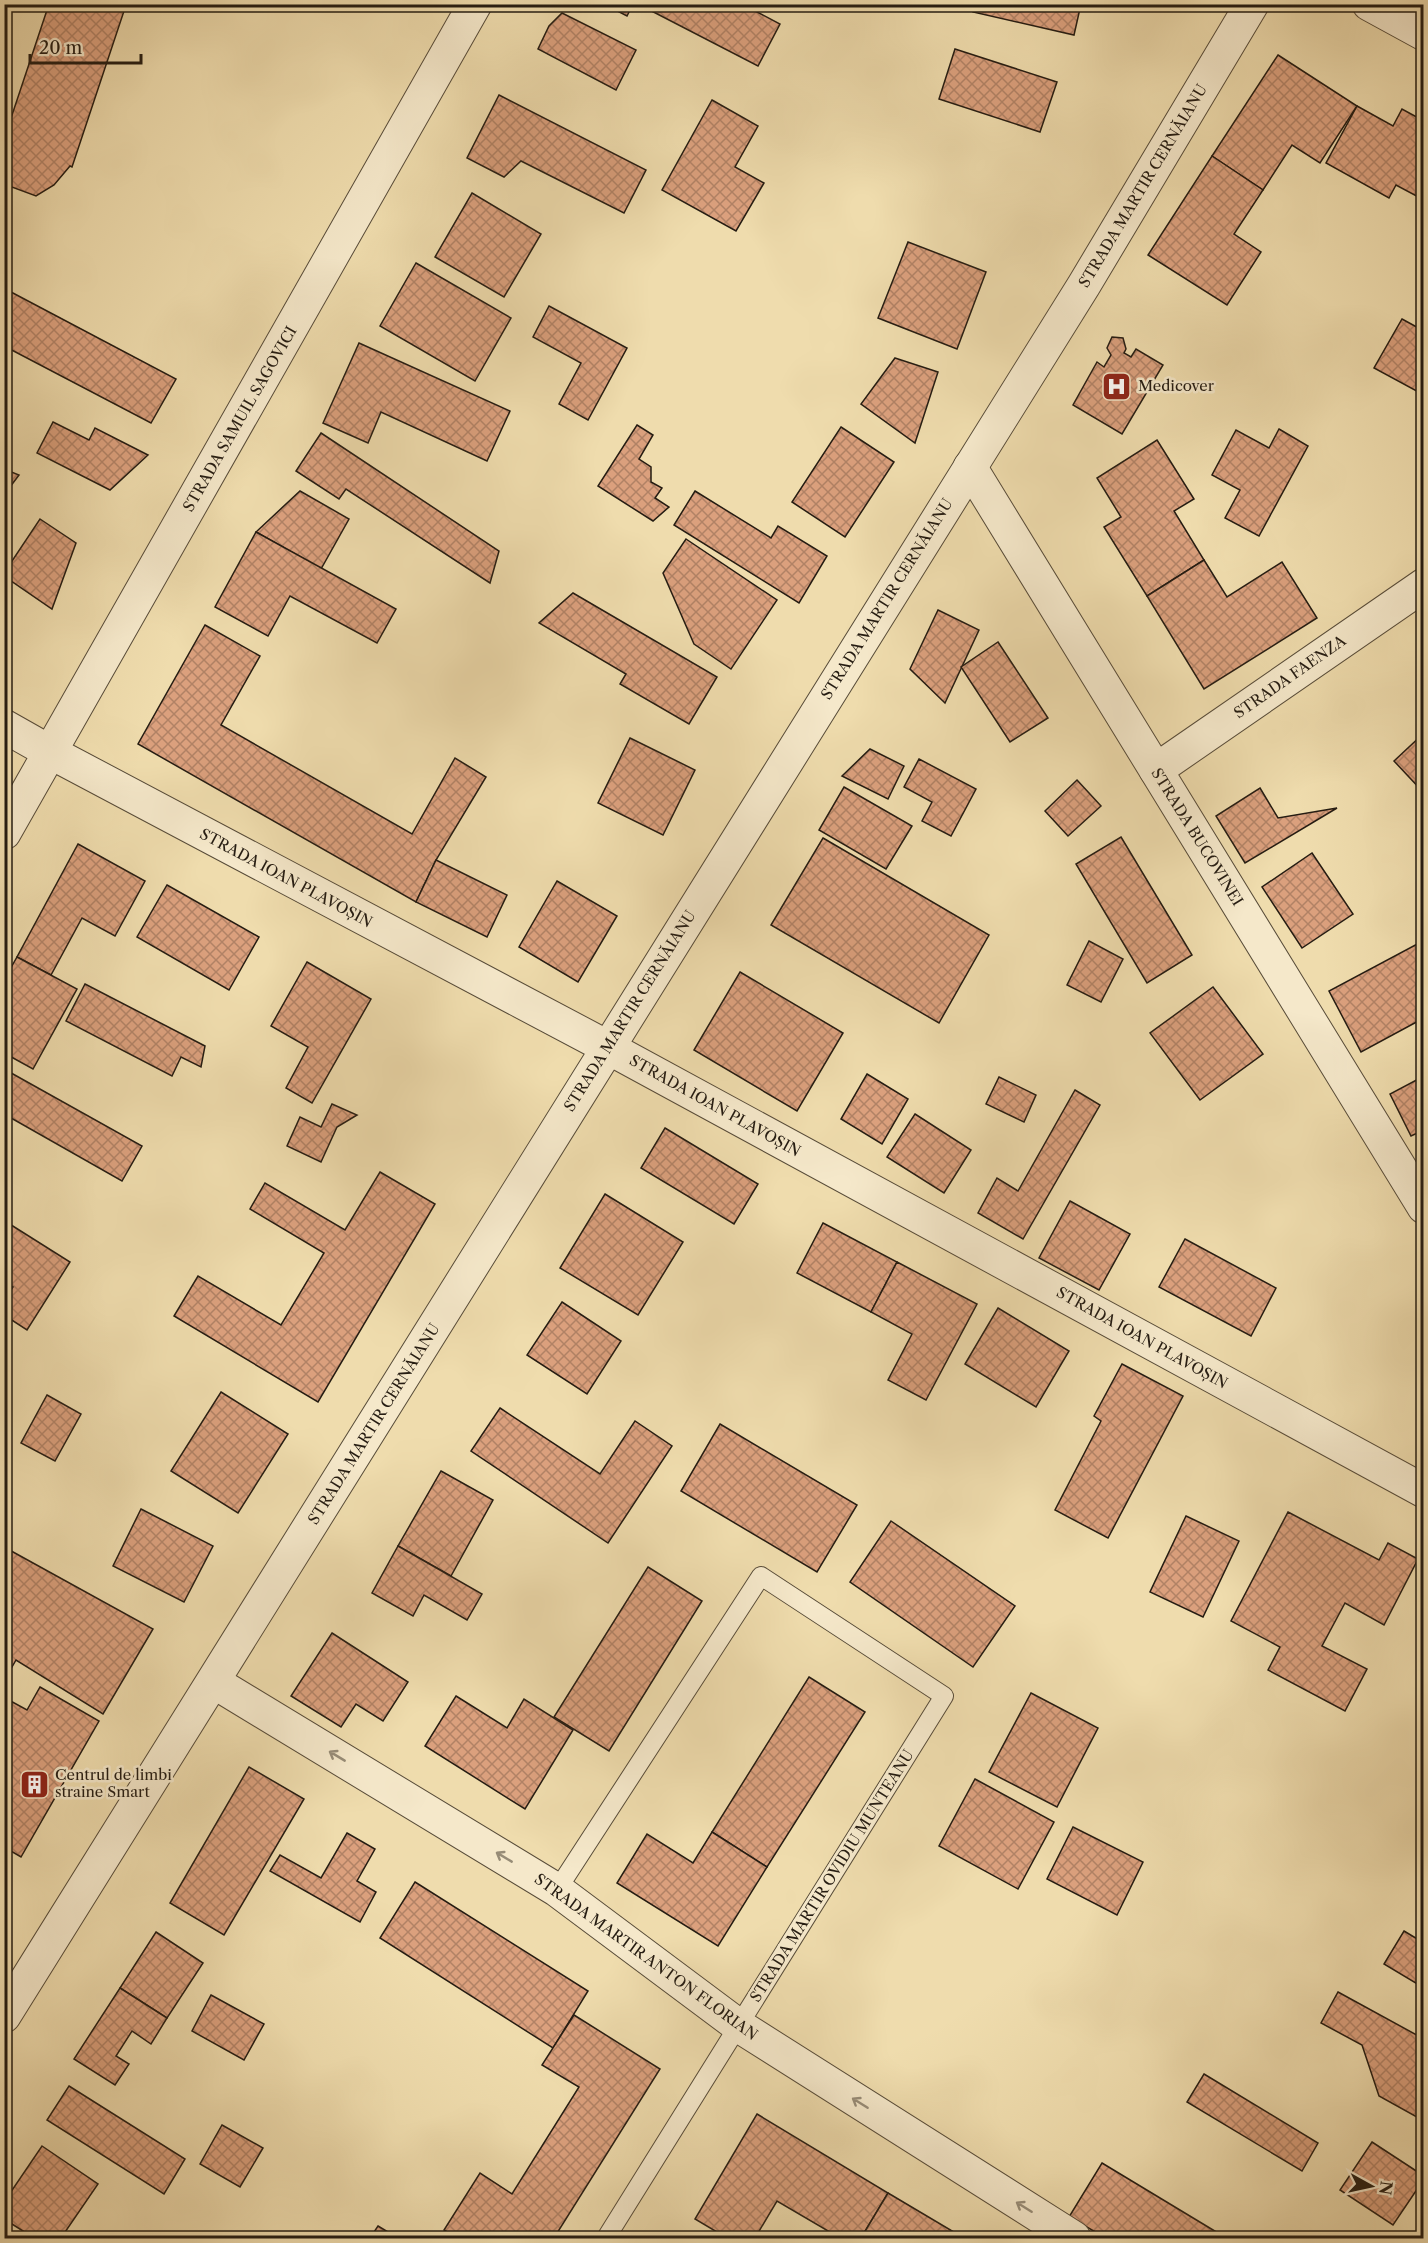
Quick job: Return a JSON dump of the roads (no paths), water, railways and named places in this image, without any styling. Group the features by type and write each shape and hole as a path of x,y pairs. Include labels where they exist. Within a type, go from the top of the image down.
{"street":[{"name":"STRADA SAMUIL SAGOVICI","path":"4,833 475,4"},
{"name":"STRADA MARTIR CERNĂIANU","path":"4,2016 1084,285 1252,4"},
{"path":"1369,4 1424,34"},
{"name":"STRADA BUCOVINEI","path":"970,467 1424,1207"},
{"name":"STRADA FAENZA","path":"1156,770 1424,585"},
{"name":"STRADA IOAN PLAVOȘIN","path":"4,726 607,1047 1424,1491"},
{"name":"STRADA MARTIR ANTON FLORIAN","path":"214,1682 557,1890 739,2026 1074,2238"}],"lane":[{"name":"STRADA MARTIR OVIDIU MUNTEANU","path":"557,1890 761,1576 944,1696 739,2026 613,2236"}],"place":[{"name":"Medicover","path":"1117,386"},
{"name":"Centrul de limbi straine Smart","path":"34,1784"}]}
